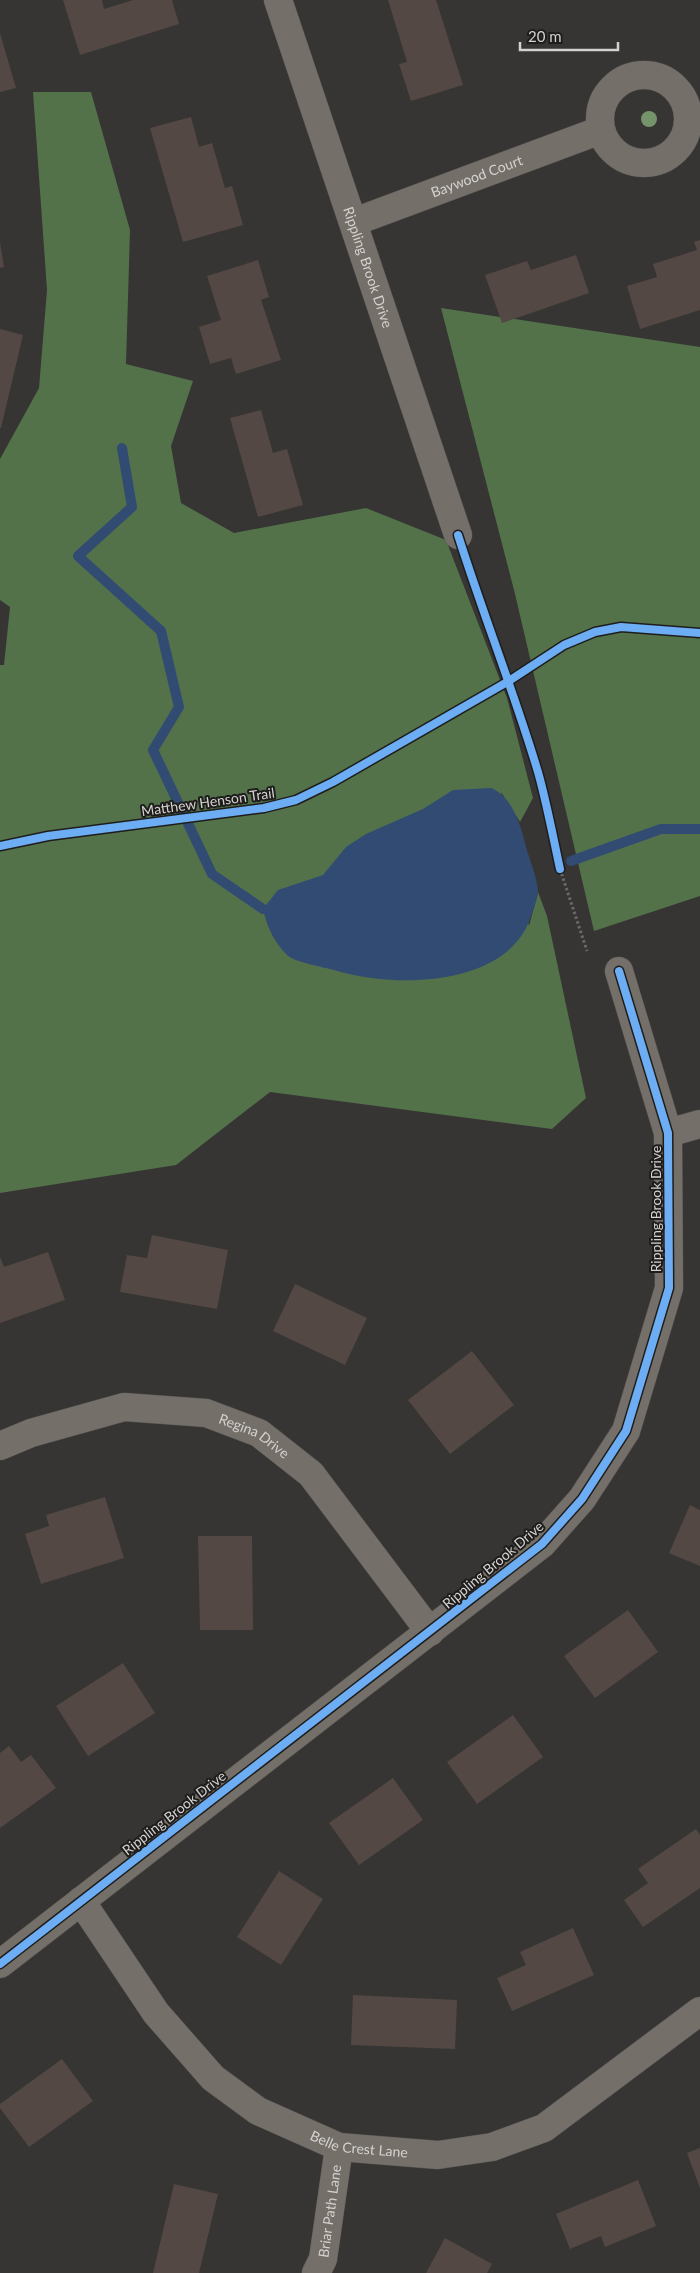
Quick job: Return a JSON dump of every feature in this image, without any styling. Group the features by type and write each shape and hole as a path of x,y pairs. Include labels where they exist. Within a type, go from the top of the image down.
{"street":[{"name":"Rippling Brook Drive","path":"278,0 458,535"},
{"name":"Baywood Court","path":"354,222 601,130"},
{"name":"Rippling Brook Drive","path":"0,1964 542,1544 582,1499 626,1431 669,1288 668,1134 619,971"},
{"path":"668,1134 700,1124"},
{"name":"Regina Drive","path":"0,1446 31,1434 124,1407 206,1413 259,1433 311,1474 430,1632"},
{"name":"Belle Crest Lane","path":"80,1901 156,2013 213,2078 258,2111 339,2147 438,2155 492,2147 544,2128 700,2010"},
{"name":"Briar Path Lane","path":"316,2273 323,2258 339,2147"}],"path":[{"path":"560,868 587,951"}],"green space":[{"path":"33,92 91,92 130,230 126,364 193,381 171,446 181,503 234,533 366,508 446,540 507,698 533,798 520,822 501,792 529,926 538,892 547,916 586,1098 552,1129 270,1092 176,1165 0,1193 0,665 4,665 10,607 0,600 0,459 39,388 47,290"},
{"path":"441,308 700,347 700,896 594,931 515,594"}],"water":[{"path":"491,788 505,798 515,813 522,830 538,891 532,913 520,938 501,956 476,969 448,977 388,980 359,976 302,962 291,958 278,945 269,928 263,909 278,890 323,875 346,847 366,834 423,809 453,790"}],"building":[{"path":"63,0 102,0 104,9 133,0 172,0 179,24 80,55"},
{"path":"388,0 436,0 463,85 411,101 399,64 407,62"},
{"path":"0,33 16,88 0,92"},
{"path":"191,117 199,147 212,143 225,188 232,186 243,225 183,242 150,128"},
{"path":"700,240 700,310 640,329 627,286 657,277 653,264 697,250 694,242"},
{"path":"0,242 4,267 0,268"},
{"path":"576,255 589,293 502,323 485,275 527,261 531,270"},
{"path":"258,260 269,297 261,300 281,360 236,374 231,358 210,364 199,327 221,320 207,276"},
{"path":"0,329 23,335 1,428 0,428"},
{"path":"261,410 273,453 287,449 303,505 258,517 230,418"},
{"path":"152,1235 228,1250 217,1309 120,1292 127,1255 147,1258"},
{"path":"48,1252 65,1300 0,1323 0,1257 4,1267"},
{"path":"295,1284 367,1318 345,1365 273,1331"},
{"path":"472,1351 514,1405 450,1454 408,1400"},
{"path":"105,1497 124,1558 41,1584 25,1534 49,1526 46,1515"},
{"path":"690,1505 700,1510 700,1566 669,1553"},
{"path":"198,1536 252,1536 253,1630 200,1630"},
{"path":"628,1610 658,1652 595,1698 564,1656"},
{"path":"123,1663 155,1713 88,1756 56,1706"},
{"path":"513,1715 543,1757 477,1804 447,1762"},
{"path":"9,1746 21,1762 31,1755 56,1788 0,1828 0,1753"},
{"path":"393,1778 423,1820 359,1865 329,1823"},
{"path":"696,1829 700,1835 700,1888 643,1927 624,1900 648,1883 638,1869"},
{"path":"279,1871 323,1899 281,1965 237,1937"},
{"path":"573,1928 594,1975 512,2011 497,1978 526,1965 520,1952"},
{"path":"353,1995 457,2000 455,2049 351,2045"},
{"path":"62,2059 93,2101 29,2147 0,2108 0,2104"},
{"path":"700,2148 700,2188 687,2153"},
{"path":"638,2180 656,2226 605,2247 601,2236 570,2249 556,2214"},
{"path":"174,2184 218,2194 199,2273 153,2273"},
{"path":"445,2238 492,2264 487,2273 426,2273"}],"waterway":[{"path":"122,448 132,507 78,556 161,631 179,707 153,750 212,874 263,909"},
{"path":"571,861 661,829 700,829"}],"cycle path":[{"path":"458,535 538,772 560,869"},
{"name":"Matthew Henson Trail","path":"0,846 48,836 264,808 296,800 333,782 509,681 564,645 595,632 621,627 700,633"},
{"path":"0,1964 542,1544 582,1499 626,1431 669,1288 668,1133 619,971"}]}
